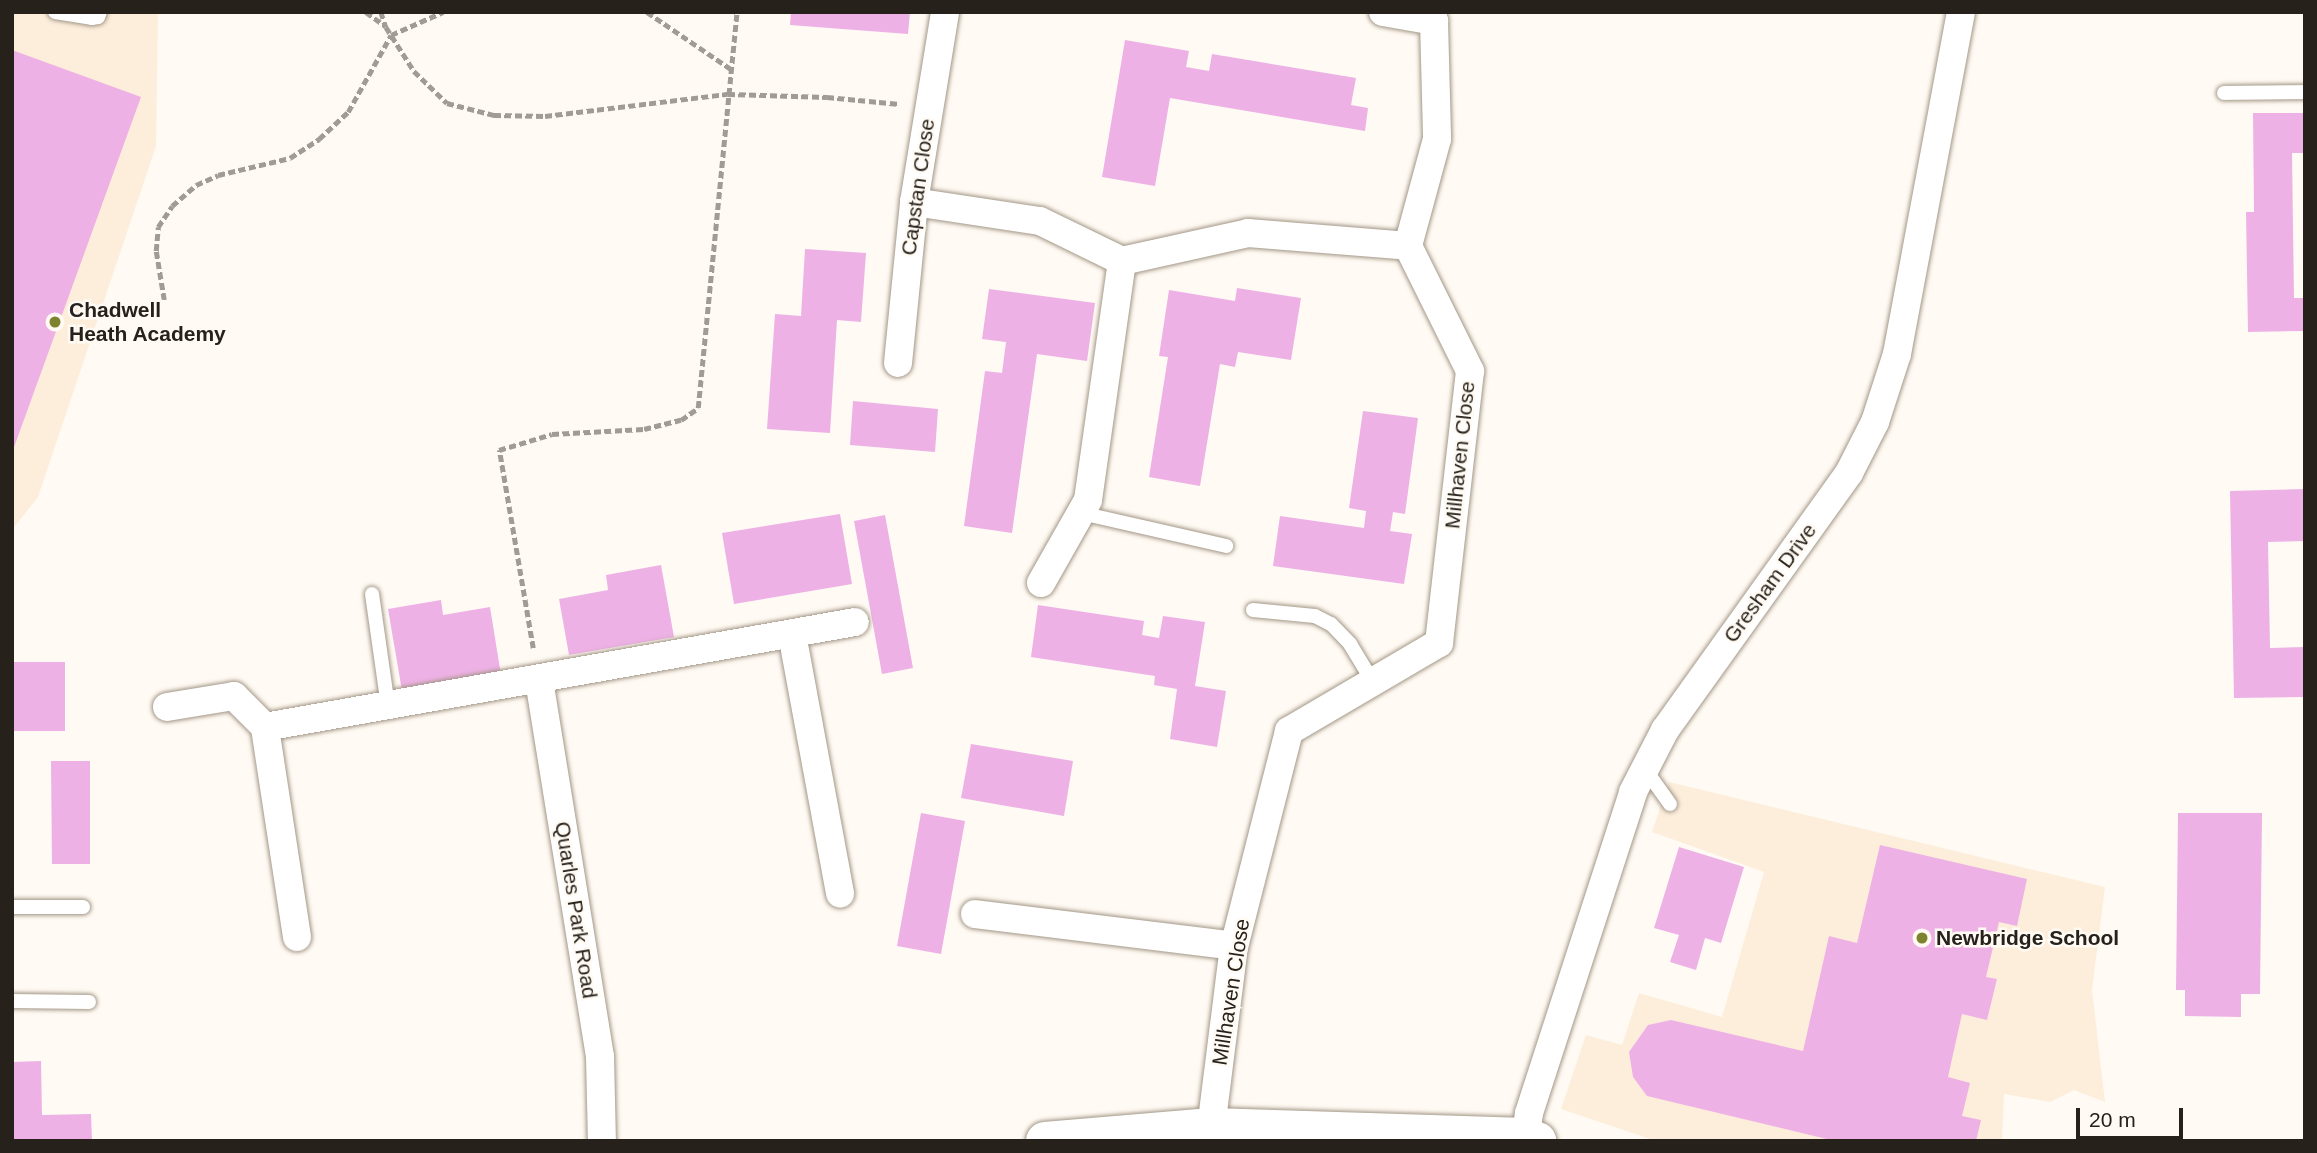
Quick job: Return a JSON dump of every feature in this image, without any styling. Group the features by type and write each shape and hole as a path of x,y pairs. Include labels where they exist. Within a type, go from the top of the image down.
{"street":[{"name":"Capstan Close","path":"898,363 914,202 945,12"},
{"path":"914,202 1040,221 1122,261 1248,233 1408,246 1437,139 1439,17 1382,12"},
{"name":"Gresham Drive","path":"1531,1139 1530,1113 1633,792 1665,730 1849,473 1875,422 1897,354 1961,12"},
{"name":"Millhaven Close","path":"1211,1127 1234,946 1289,731 1439,643 1470,371 1408,246"},
{"path":"1041,583 1088,500 1122,261"},
{"path":"265,727 855,622"},
{"path":"792,634 840,894"},
{"name":"Quarles Park Road","path":"539,680 600,1056 602,1141"},
{"path":"167,708 234,696 265,727 297,937"},
{"path":"975,914 1234,946"},
{"path":"1045,1141 1211,1127 1531,1139"}],"lane":[{"path":"55,12 92,19 98,17 100,12"},
{"path":"2224,93 2305,92"},
{"path":"1081,513 1226,546"},
{"path":"372,594 388,705"},
{"path":"1253,610 1315,616 1331,624 1350,644 1373,681"},
{"path":"1645,769 1670,804"},
{"path":"12,907 83,907"},
{"path":"12,1001 89,1002"}],"path":[{"path":"366,12 386,27"},
{"path":"381,12 386,27 414,71 447,103 494,115 545,116 728,94 827,97 929,106"},
{"path":"164,300 156,251 159,227 172,206 196,185 290,158 319,139 348,112 391,35 443,12"},
{"path":"647,12 731,69"},
{"path":"539,680 499,450 552,434 644,429 681,420 698,408 737,12"}],"shaded area":[{"name":"Chadwell Heath Academy","path":"12,12 158,12 156,146 38,497 12,530"},
{"name":"Newbridge School","path":"1669,782 2105,887 2092,990 2105,1102 2074,1090 2050,1102 2004,1094 2002,1141 1656,1141 1561,1109 1586,1035 1622,1045 1639,993 1722,1017 1764,872 1652,832"}],"building":[{"path":"791,12 910,12 908,34 790,25"},
{"path":"1125,40 1189,51 1186,67 1209,71 1212,54 1356,78 1351,105 1368,108 1365,131 1170,98 1155,186 1102,177"},
{"path":"12,50 141,97 13,450 12,450"},
{"path":"2253,113 2305,113 2305,153 2292,153 2294,298 2305,298 2305,331 2248,332 2246,212 2254,212"},
{"path":"805,249 866,253 861,322 837,320 830,433 767,429 775,314 801,316"},
{"path":"1237,288 1301,298 1291,360 1238,352 1235,367 1220,364 1200,486 1149,477 1168,357 1159,356 1169,290 1235,301"},
{"path":"989,289 1095,303 1087,361 1037,354 1012,533 964,526 985,371 1002,373 1006,342 982,339"},
{"path":"853,401 938,409 935,452 850,445"},
{"path":"1363,411 1418,418 1405,514 1393,512 1390,531 1412,534 1404,584 1273,566 1280,516 1364,528 1366,511 1349,508"},
{"path":"2305,489 2305,541 2268,542 2270,648 2305,647 2305,697 2234,698 2230,491"},
{"path":"840,514 852,584 734,604 722,533"},
{"path":"885,515 913,668 882,674 854,521"},
{"path":"661,565 674,637 569,655 559,599 608,590 606,575"},
{"path":"441,600 443,615 490,607 501,675 402,691 388,609"},
{"path":"1038,605 1144,621 1142,635 1159,638 1163,616 1205,622 1195,686 1226,691 1217,747 1170,739 1177,689 1154,685 1155,676 1031,657"},
{"path":"12,662 65,662 65,731 12,731"},
{"path":"971,744 1073,761 1064,816 961,798"},
{"path":"51,761 90,761 90,864 52,864"},
{"path":"921,813 965,821 941,954 897,946"},
{"path":"2178,813 2262,813 2260,994 2241,994 2241,1017 2185,1016 2185,990 2176,990"},
{"path":"1880,845 2027,879 2017,926 1999,922 1986,977 1997,979 1987,1020 1962,1014 1948,1077 1970,1083 1962,1116 1981,1120 1976,1141 1835,1141 1647,1096 1633,1077 1629,1052 1648,1025 1671,1020 1803,1051 1829,936 1857,943"},
{"path":"1679,847 1744,867 1721,943 1705,938 1696,970 1670,962 1679,935 1654,928"},
{"path":"41,1061 42,1115 91,1114 92,1141 12,1141 12,1062"}],"place":[{"name":"Chadwell Heath Academy","path":"55,322"},
{"name":"Newbridge School","path":"1922,938"}]}
